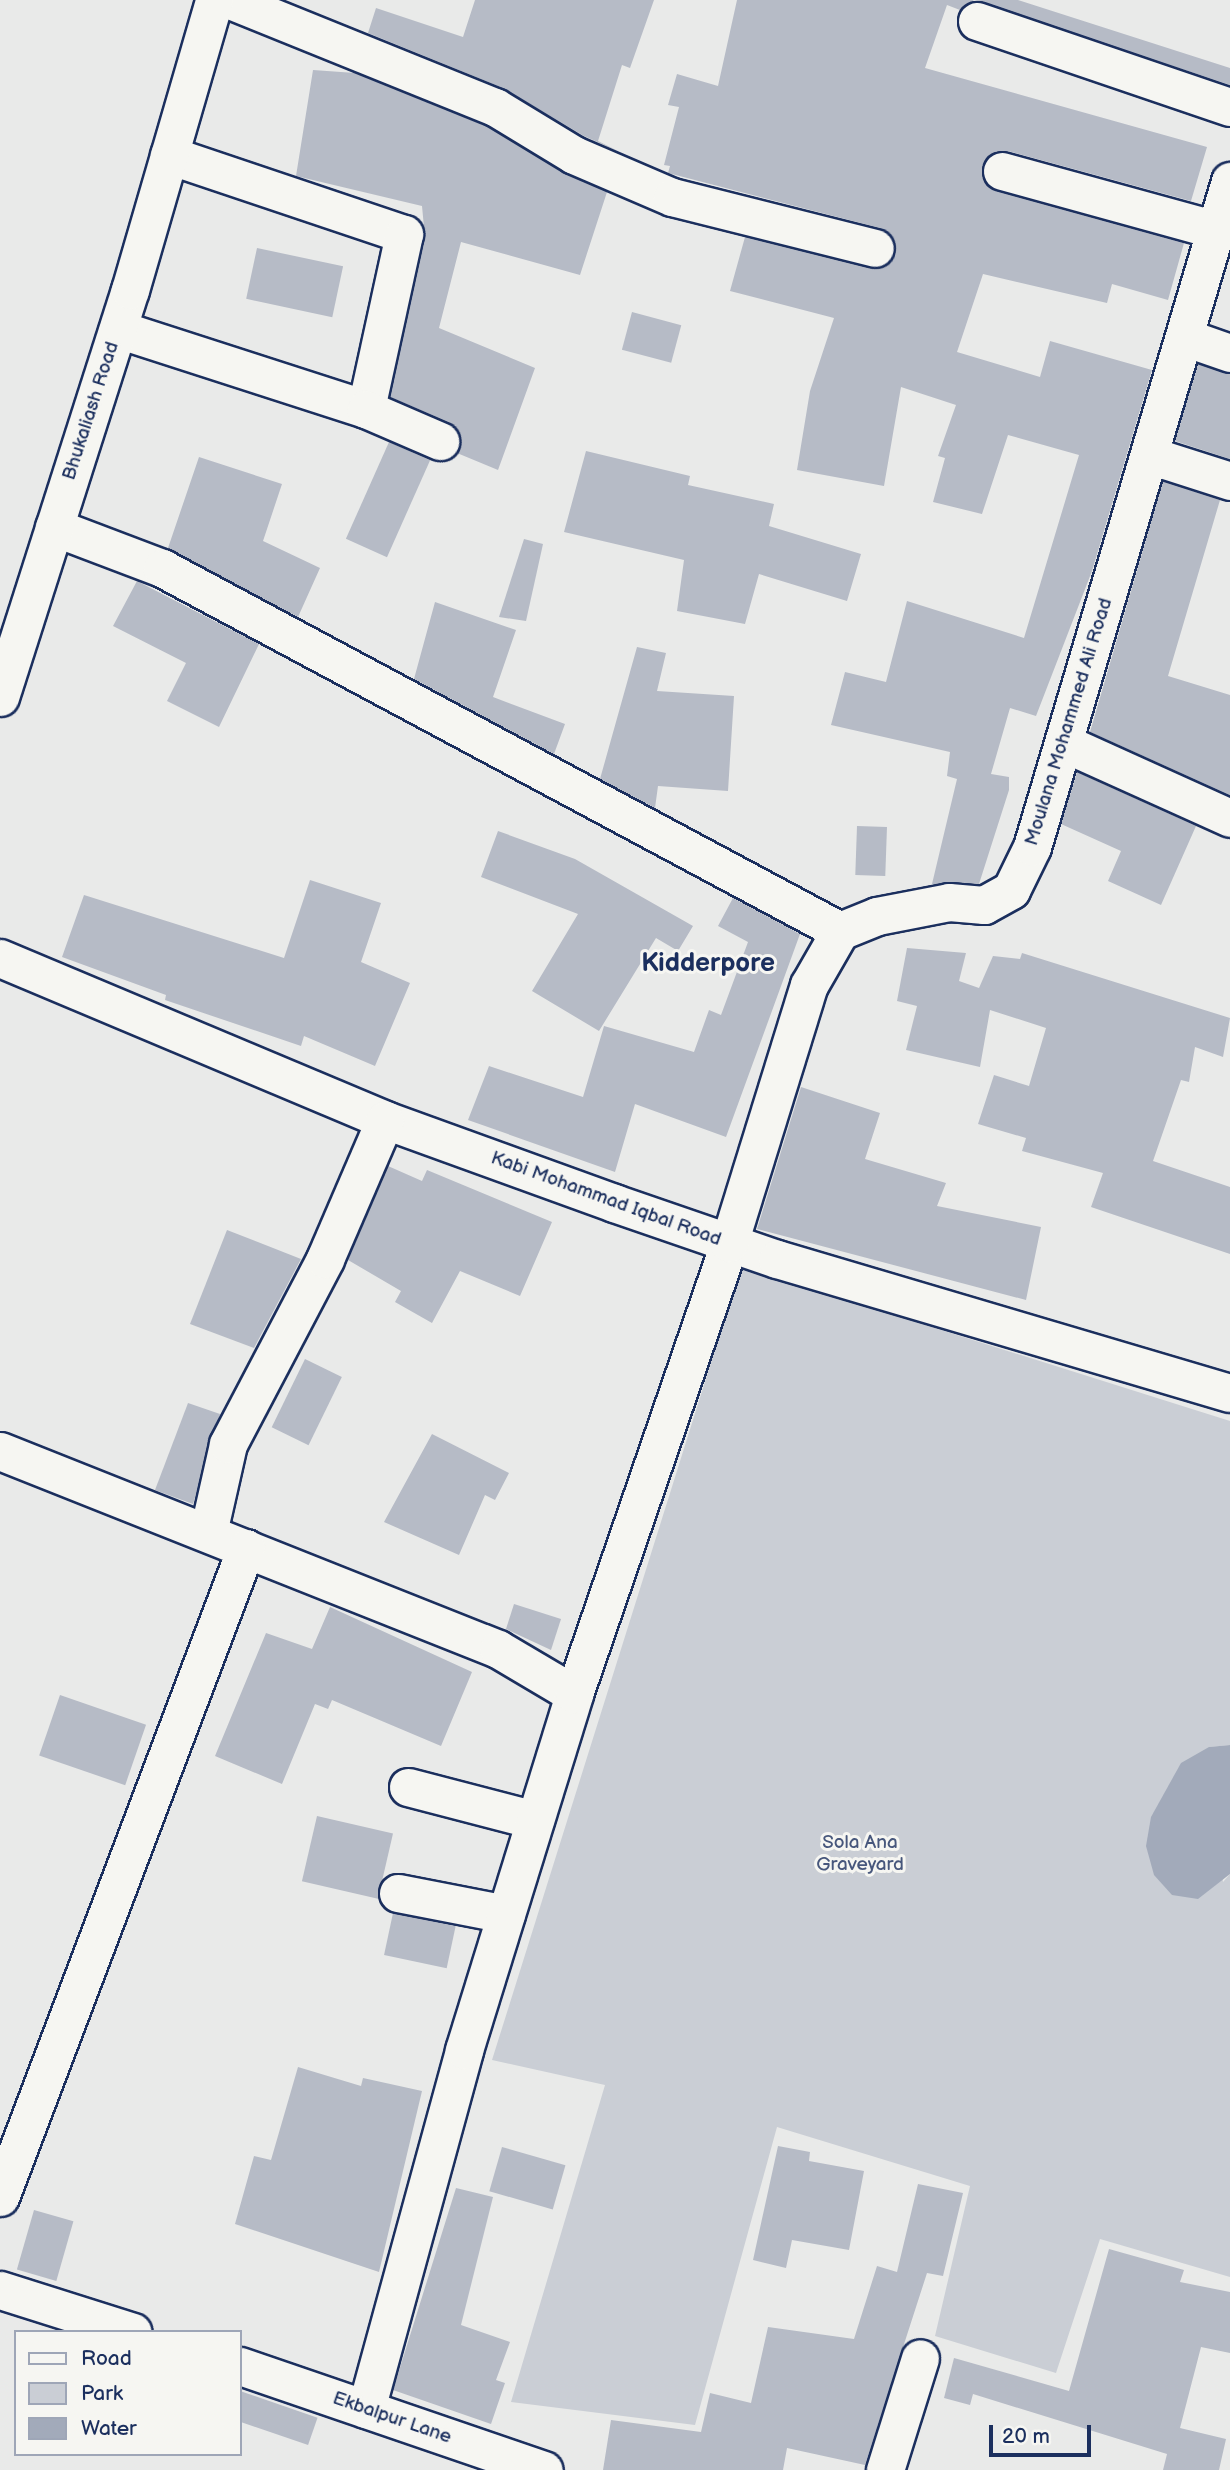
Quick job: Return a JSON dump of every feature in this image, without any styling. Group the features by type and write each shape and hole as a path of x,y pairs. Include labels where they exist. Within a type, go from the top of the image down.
{"street":[{"name":"Bhukaliash Road","path":"0,697 118,329 214,0"},
{"path":"230,0 495,107 574,155 673,197 876,248"},
{"path":"977,21 1230,107"},
{"path":"173,140 404,234 366,409"},
{"path":"1002,171 1216,230"},
{"name":"Moulana Mohammed Ali Road","path":"840,931 877,916 949,902 984,905 1011,890 1032,847 1230,181"},
{"path":"118,329 366,409 440,441"},
{"path":"1184,337 1230,353"},
{"path":"1149,455 1230,481"},
{"path":"54,527 162,568 840,931 809,985 729,1243 574,1694 506,1914 366,2409"},
{"path":"1064,743 1230,818"},
{"name":"Kabi Mohammad Iqbal Road","path":"0,957 385,1120 729,1243 1230,1393"},
{"path":"208,1533 228,1444 325,1259 385,1120"},
{"path":"0,1451 498,1649 574,1694"},
{"path":"0,2197 246,1548"},
{"path":"408,1787 536,1819"},
{"path":"398,1893 506,1914"},
{"path":"0,2290 127,2330"},
{"path":"885,2470 920,2358"},
{"name":"Ekbalpur Lane","path":"242,2367 544,2470"}],"green space":[{"name":"Sola Ana Graveyard","path":"741,1267 1230,1421 1230,1745 1209,1747 1223,1882 1230,1874 1230,2277 1100,2239 1056,2373 935,2336 970,2186 777,2127 695,2425 511,2402 605,2085 492,2060"}],"water":[{"path":"1230,1745 1230,1874 1198,1899 1172,1895 1154,1875 1146,1846 1151,1817 1181,1763 1209,1747"}],"building":[{"path":"475,0 654,0 630,68 622,65 598,141 620,152 584,136 503,88 368,33 376,8 463,37"},
{"path":"737,0 974,0 960,10 947,5 925,68 1207,147 1191,201 1008,151 996,151 982,165 982,177 996,191 1184,243 1168,300 1112,284 1107,303 983,274 957,352 1040,377 1050,341 1152,370 1092,571 1036,716 1010,708 991,774 1009,777 1009,790 979,884 932,884 957,779 947,776 950,752 831,725 845,672 886,682 907,601 1024,638 1079,455 1008,435 982,514 933,502 945,458 938,456 956,405 901,387 884,486 797,470 810,391 834,318 730,291 745,237 871,268 890,263 895,243 880,228 668,173 670,166 664,165 679,107 668,105 677,74 718,86"},
{"path":"974,0 1018,0 1230,68 1230,85"},
{"path":"313,70 355,73 486,126 607,192 580,275 461,242 439,328 535,368 498,470 457,453 461,438 449,422 390,397 425,238 422,206 296,176"},
{"path":"257,248 343,266 332,317 246,299"},
{"path":"632,312 681,325 671,363 622,350"},
{"path":"1198,364 1230,373 1230,459 1175,441"},
{"path":"389,442 430,460 387,557 346,539"},
{"path":"586,451 690,476 688,485 774,504 769,526 861,554 847,601 759,574 745,624 677,611 684,560 564,532"},
{"path":"199,457 282,484 263,541 320,568 298,617 168,548"},
{"path":"1163,481 1220,500 1168,676 1230,695 1230,795 1090,732"},
{"path":"524,539 543,544 526,621 499,617"},
{"path":"137,581 259,644 219,727 167,701 186,663 113,626"},
{"path":"435,602 516,630 493,697 565,724 554,754 414,679"},
{"path":"637,647 666,653 657,691 734,696 728,791 658,786 655,808 600,779"},
{"path":"1077,772 1196,826 1161,905 1108,881 1121,851 1061,824"},
{"path":"857,826 887,827 885,876 855,875"},
{"path":"498,831 575,859 693,926 678,951 656,938 599,1031 532,991 578,914 481,877"},
{"path":"310,880 381,903 361,962 410,983 375,1066 304,1036 301,1046 165,1000 166,995 62,957 84,895 284,958"},
{"path":"733,898 800,934 726,1137 635,1104 615,1172 468,1120 489,1066 583,1097 604,1026 694,1052 709,1010 721,1015 748,942 718,926"},
{"path":"907,948 966,953 959,981 979,988 993,956 1020,959 1022,953 1230,1018 1223,1057 1195,1047 1189,1082 1181,1080 1153,1161 1230,1187 1230,1254 1091,1207 1103,1173 1022,1151 1026,1138 978,1124 994,1075 1029,1086 1046,1028 990,1010 980,1067 906,1050 917,1006 897,1001"},
{"path":"801,1087 880,1113 865,1159 946,1183 937,1206 1041,1227 1026,1300 757,1229"},
{"path":"388,1166 422,1181 427,1170 552,1222 520,1296 460,1271 432,1323 395,1302 401,1291 348,1260"},
{"path":"227,1230 301,1259 254,1348 190,1324"},
{"path":"305,1359 342,1377 309,1445 272,1427"},
{"path":"188,1403 220,1414 193,1504 155,1490"},
{"path":"432,1434 509,1473 495,1500 485,1495 459,1555 384,1522"},
{"path":"514,1604 561,1619 551,1650 506,1629"},
{"path":"330,1607 472,1672 441,1746 332,1700 328,1709 315,1704 282,1784 215,1756 266,1633 312,1649"},
{"path":"60,1695 146,1725 125,1785 39,1756"},
{"path":"317,1816 393,1834 378,1899 302,1881"},
{"path":"393,1913 456,1926 447,1968 384,1955"},
{"path":"298,2067 361,2086 363,2078 422,2091 379,2272 235,2224 254,2156 271,2160"},
{"path":"778,2146 810,2152 809,2161 864,2171 849,2250 792,2240 786,2268 753,2260"},
{"path":"502,2147 565,2165 553,2209 489,2191"},
{"path":"918,2184 963,2193 943,2276 927,2273 865,2465 787,2448 783,2470 603,2470 611,2420 701,2432 710,2393 751,2403 768,2327 854,2339 877,2266 897,2272"},
{"path":"456,2188 493,2197 461,2325 510,2342 496,2380 505,2383 491,2424 393,2390"},
{"path":"34,2210 73,2221 56,2281 17,2270"},
{"path":"1109,2249 1184,2270 1180,2282 1230,2292 1230,2353 1201,2347 1180,2428 1226,2439 1219,2470 1163,2470 1167,2454 973,2394 970,2405 944,2398 954,2358 1069,2391"},
{"path":"242,2392 318,2418 308,2445 242,2422"}],"district":[{"name":"Kidderpore","path":"708,964"}]}
